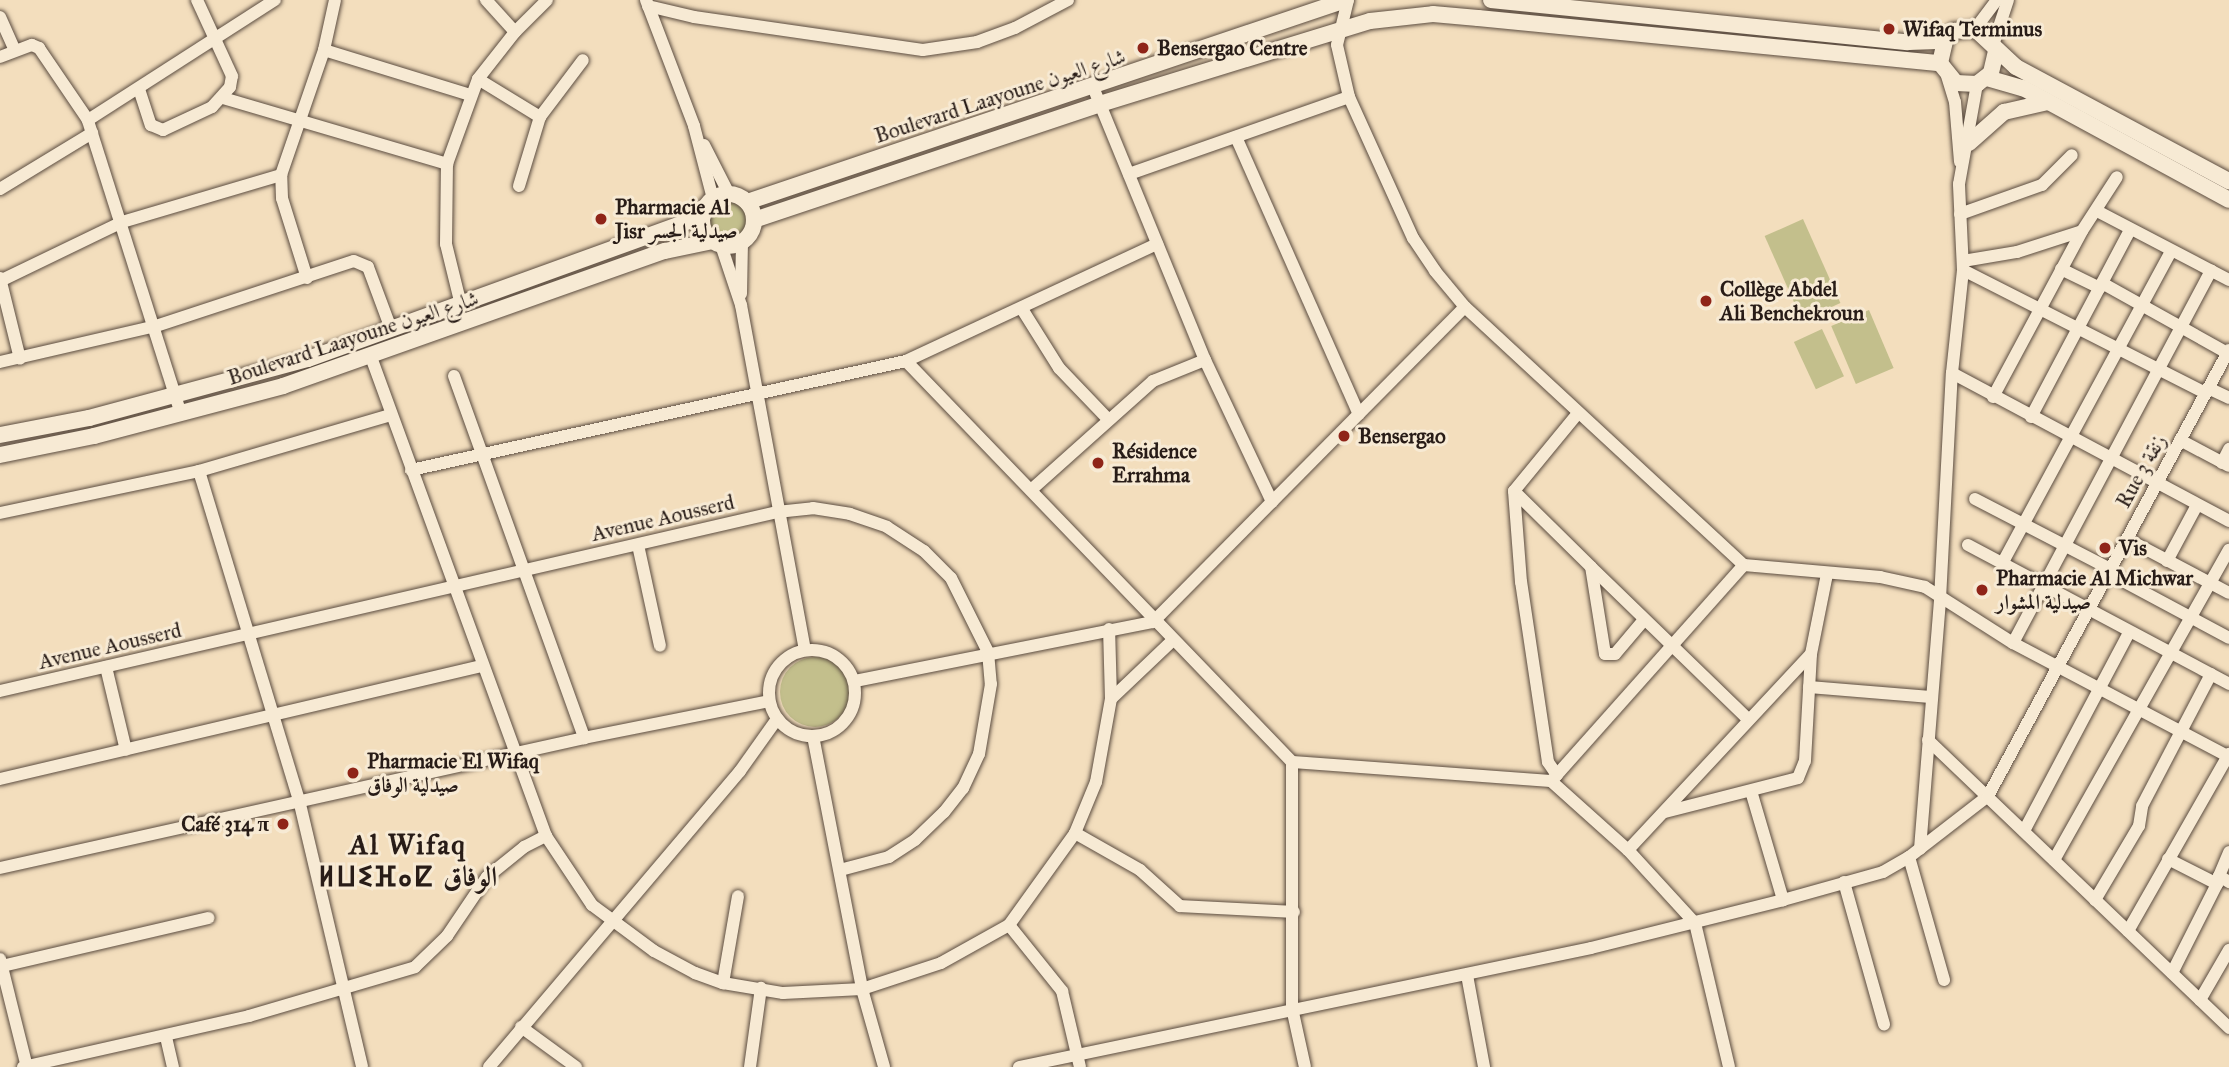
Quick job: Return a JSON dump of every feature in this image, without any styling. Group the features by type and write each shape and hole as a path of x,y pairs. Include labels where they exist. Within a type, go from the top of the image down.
{"street":[{"path":"139,89 151,125 163,130 223,98 232,76 197,0"},
{"path":"88,120 275,0"},
{"path":"307,278 282,198 281,175 324,50 335,0"},
{"path":"486,0 515,32"},
{"path":"461,305 446,244 447,164 478,79 515,32 547,0"},
{"path":"1347,0 1338,45 1349,97 1413,238 1465,307 1744,565 1909,581 2058,668 2229,756 2128,931"},
{"name":"Boulevard Laayoune شارع العيون","path":"747,202 1347,0"},
{"path":"1491,0 1908,42 1944,41"},
{"path":"1944,980 1914,853 1928,740 1940,599 1952,373 1963,265 1955,103 1943,70 1944,41 1954,31 1975,29 1997,0"},
{"path":"1960,169 1969,143 1982,81 1995,66 1995,47 2008,0"},
{"path":"647,3 694,17 923,50 977,42 1015,28 1061,1"},
{"path":"647,3 721,197"},
{"name":"Boulevard Laayoune شارع العيون","path":"754,220 1100,104 1370,20 1433,14 1943,70"},
{"path":"0,17 15,50"},
{"path":"1975,29 2016,67 2229,181"},
{"path":"0,57 32,45 45,54 88,120 156,326 181,414"},
{"path":"324,50 470,96"},
{"path":"519,186 540,117 583,60"},
{"path":"1943,70 1955,83 1982,81 2014,84 2229,200"},
{"path":"478,79 540,117"},
{"path":"1093,87 1205,360 1272,502"},
{"path":"1129,174 1349,97"},
{"path":"223,98 447,164"},
{"path":"1969,143 2004,112 2048,102"},
{"path":"0,189 92,133"},
{"path":"1236,137 1359,414"},
{"path":"1960,214 2042,185 2072,155"},
{"path":"20,359 0,280 122,222 281,175"},
{"path":"1993,397 2082,231 2118,177"},
{"path":"721,197 747,202 754,220 743,242 741,305 777,512 805,650"},
{"path":"721,197 703,216 704,230 717,243 741,305"},
{"path":"2097,211 2229,280"},
{"name":"Boulevard Laayoune شارع العيون","path":"0,435 175,396 288,365 703,216"},
{"path":"2031,417 2080,329 2130,230"},
{"path":"1963,265 2000,257 2082,231"},
{"path":"717,243 743,242"},
{"name":"Boulevard Laayoune شارع العيون","path":"0,455 181,414 371,357 666,251 717,243"},
{"path":"411,470 755,391 906,361 1157,244"},
{"path":"2003,562 2068,437 2171,251"},
{"path":"0,362 156,326 361,261 368,267 391,329"},
{"path":"1963,265 2117,349 2207,391 2229,398"},
{"path":"2061,269 2142,306 2179,328 2228,351"},
{"path":"2013,643 2210,270"},
{"path":"855,681 988,652 1153,622 1465,307"},
{"path":"1022,309 1059,368 1107,418"},
{"name":"Rue 3 زنقة","path":"1988,796 2228,351"},
{"path":"371,357 513,755 546,836 578,889 610,921 654,951 723,983 797,993 862,989 941,963 1009,925 1075,833 1096,782 1111,699 1109,629"},
{"path":"1031,490 1107,418 1153,381 1205,360"},
{"path":"906,361 1031,490 1153,622 1292,762 1554,778"},
{"path":"1952,373 2108,459 2229,521"},
{"path":"454,376 526,567 584,738"},
{"path":"1578,413 1514,491 1520,570 1548,762 1554,778 1628,850 1695,923 1729,1067"},
{"path":"0,513 199,471 391,415"},
{"path":"2180,440 2226,464 2229,449"},
{"path":"199,471 299,800 346,989 362,1067"},
{"path":"1514,491 1643,621 1748,719"},
{"path":"1975,499 2024,522 2229,638"},
{"path":"2167,561 2197,505"},
{"name":"Avenue Aousserd","path":"0,691 250,634 452,584 638,545 777,512 813,508 850,514 887,527 925,551 951,578 988,652 991,684 979,754 963,788 915,840 889,857 840,870"},
{"path":"2127,539 2229,593"},
{"path":"638,545 660,646"},
{"path":"1968,545 2229,684"},
{"path":"2054,860 2173,654 2209,582 2229,550"},
{"path":"1554,778 1744,565"},
{"path":"1591,567 1605,654 1615,654 1643,621"},
{"path":"1664,813 1787,783 1804,770 1811,654 1827,574"},
{"path":"2024,831 2129,633"},
{"path":"1111,699 1172,641"},
{"path":"818,649 841,660 855,681 852,712 829,733 813,736 793,732 778,719 769,701 773,674 792,654 805,650 818,649"},
{"path":"1628,850 1811,654"},
{"path":"0,779 482,666"},
{"path":"106,667 126,750"},
{"path":"2095,900 2139,826 2142,806 2211,674"},
{"path":"1809,687 1931,697"},
{"path":"0,868 584,738 769,701"},
{"path":"489,1067 610,921 740,771 778,719"},
{"path":"813,736 862,989 884,1067"},
{"path":"1928,740 2229,1028"},
{"path":"1292,762 1292,1008 1305,1067"},
{"path":"1751,791 1783,900"},
{"path":"1019,1067 1079,1060 1292,1008 1467,975 1783,900 1883,872 1914,853 1988,796"},
{"path":"1075,833 1140,870 1180,905 1294,912"},
{"path":"208,918 1,963 25,1067 166,1037 346,989 429,958 487,877 524,847 546,836"},
{"path":"2172,973 2222,881 2229,852"},
{"path":"2168,859 2222,881"},
{"path":"1844,882 1884,1024"},
{"path":"723,983 738,896"},
{"path":"1009,925 1062,991 1079,1060"},
{"path":"2200,1000 2229,950"},
{"path":"1467,975 1484,1067"},
{"path":"750,1067 761,988"},
{"path":"521,1027 576,1067"},
{"path":"166,1037 173,1067"}],"shaded area":[{"path":"730,198 745,205 752,220 745,235 730,242 715,235 708,220 715,205"},
{"path":"1803,219 1840,303 1802,320 1765,236"},
{"path":"1869,310 1894,368 1856,384 1831,326"},
{"path":"1822,329 1844,376 1816,389 1794,342"},
{"path":"815,657 840,667 850,692 840,717 815,727 790,717 780,692 790,667"}],"place":[{"name":"Wifaq Terminus","path":"1889,29"},
{"name":"Bensergao Centre","path":"1143,48"},
{"name":"Pharmacie Al Jisr صيدلية الجسر","path":"601,219"},
{"name":"Collège Abdel Ali Benchekroun","path":"1706,301"},
{"name":"Bensergao","path":"1344,436"},
{"name":"Résidence Errahma","path":"1098,463"},
{"name":"Vis","path":"2105,548"},
{"name":"Pharmacie Al Michwar صيدلية المشوار","path":"1982,590"},
{"name":"Pharmacie El Wifaq صيدلية الوفاق","path":"353,773"},
{"name":"Café 314 π","path":"283,824"}],"district":[{"name":"Al Wifaq ⵍⵡⵉⴼⴰⵇ الوفاق","path":"408,861"}]}
